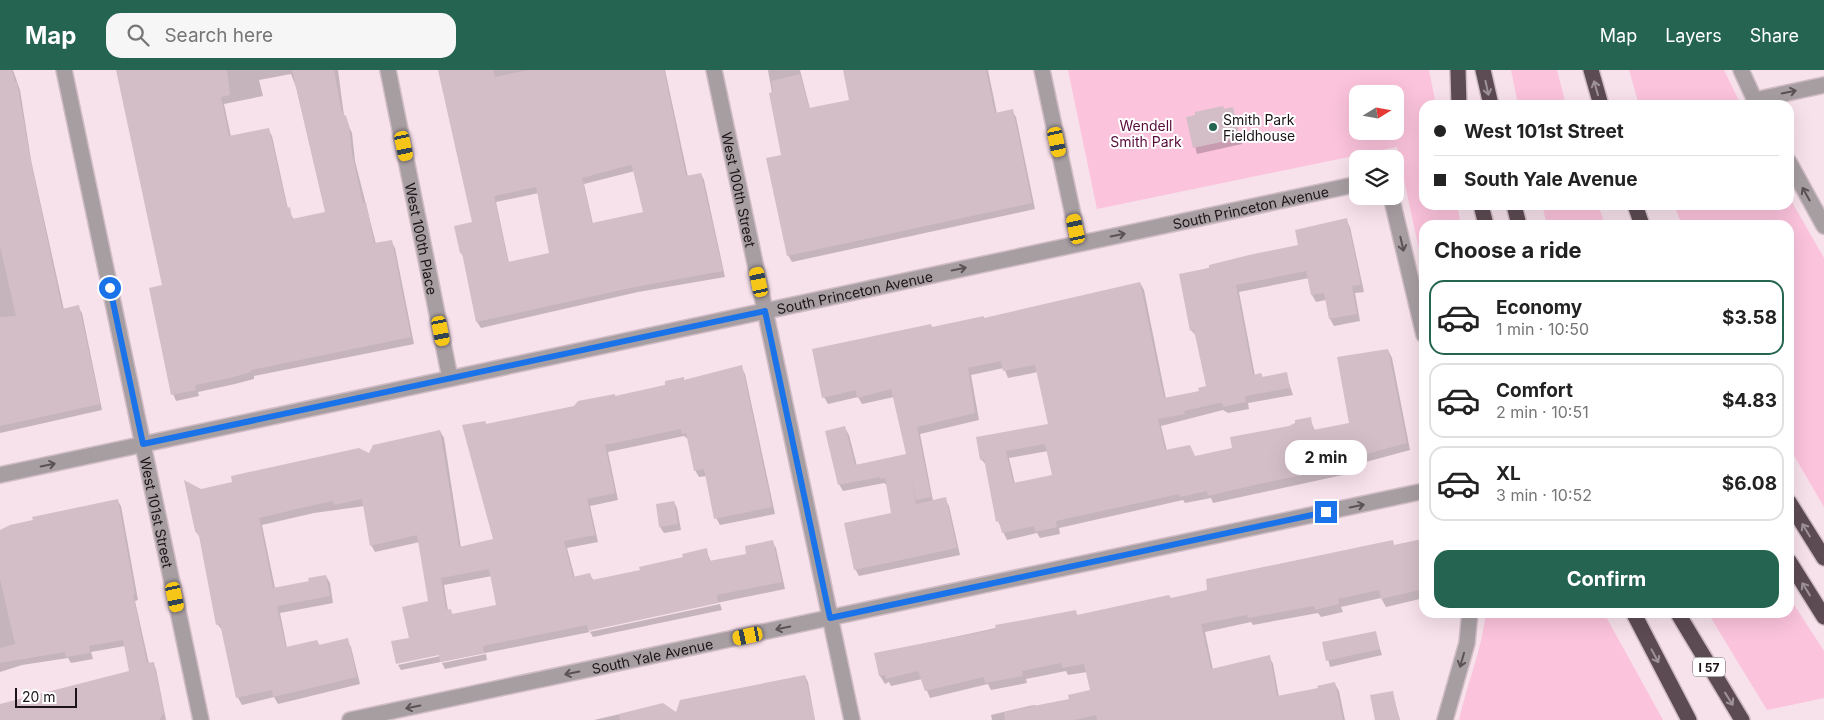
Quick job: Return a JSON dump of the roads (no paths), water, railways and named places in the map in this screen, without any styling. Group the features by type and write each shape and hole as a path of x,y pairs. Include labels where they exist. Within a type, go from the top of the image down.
{"highway":[{"path":"1458,70 1459,100"},
{"path":"1483,70 1490,100"},
{"path":"1591,70 1600,100"},
{"path":"1794,510 1824,558"},
{"path":"1794,568 1824,616"},
{"path":"1635,618 1689,720"},
{"name":"I 57","path":"1681,618 1742,720"}],"street":[{"name":"West 101st Street","path":"64,70 201,720"},
{"name":"West 100th Place","path":"388,70 450,378"},
{"name":"West 100th Street","path":"714,70 852,720"},
{"path":"1042,70 1079,243"},
{"path":"1741,70 1755,100"},
{"path":"1767,100 1824,85"},
{"path":"1794,171 1824,226"},
{"name":"South Princeton Avenue","path":"0,475 1349,186"},
{"path":"1393,205 1419,314"},
{"name":"South Yale Avenue","path":"350,720 1419,492"},
{"path":"1445,720 1467,643 1469,618"}],"place":[{"name":"Smith Park Fieldhouse","path":"1213,127"}],"park label":[{"name":"Wendell Smith Park","path":"1146,134"}]}
